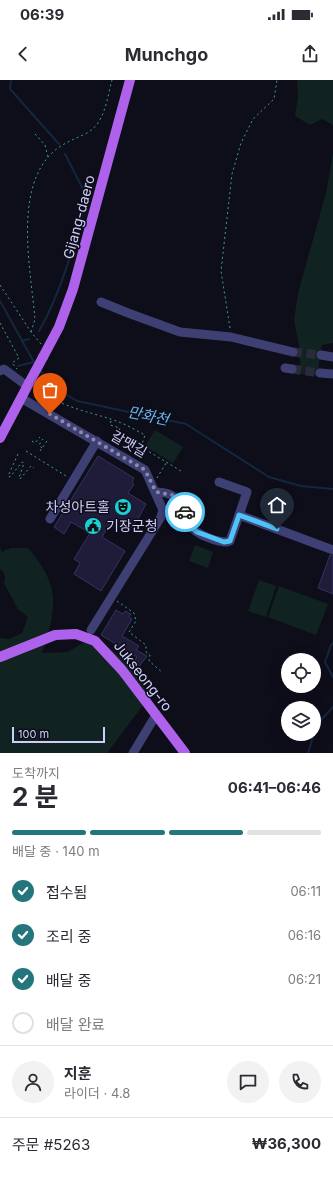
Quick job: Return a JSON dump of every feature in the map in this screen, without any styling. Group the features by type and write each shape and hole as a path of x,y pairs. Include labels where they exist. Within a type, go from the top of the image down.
{"main road":[{"name":"Gijang-daero","path":"30,385 74,289 130,80"},
{"path":"0,438 30,385"},
{"name":"Jukseong-ro","path":"0,657 55,635 76,634 95,641 122,670 185,751"}],"street":[{"path":"101,302 180,332 231,337 293,352"},
{"path":"321,355 333,357"},
{"path":"1,369 30,385"},
{"path":"320,373 333,374"},
{"name":"갈맷길","path":"22,398 110,448 145,470 163,510 161,517 91,630"},
{"path":"50,518 96,441"},
{"path":"156,492 172,495 180,504 192,528 200,533 223,542 230,541 247,492 219,482"},
{"path":"239,515 333,550"},
{"path":"133,753 156,715"}],"path":[{"path":"31,332 35,319 32,274 27,250 27,229 34,183 42,164 48,157 71,140 88,133 99,123 112,80"},
{"path":"231,337 221,272 232,174 241,143 253,119 274,99 277,80"},
{"path":"35,134 45,145 48,157"},
{"path":"0,285 45,354"},
{"path":"0,323 18,358 12,363 19,371"},
{"path":"30,385 61,404 125,424 145,435 142,444 143,448 182,471"},
{"path":"110,448 120,428 110,425 111,420"},
{"path":"32,441 35,443 40,437"},
{"path":"38,439 46,442 40,451"},
{"path":"42,440 39,445 42,448"},
{"path":"26,451 73,480"},
{"path":"18,454 8,476 10,477 22,462 24,463 19,478 31,466 34,468"},
{"path":"151,481 158,478 167,462"},
{"path":"111,598 134,613 136,621 129,632 146,645 146,652 150,655 149,660 163,673"}],"green space":[{"path":"297,80 333,80 333,125 322,119 310,125 295,116 298,97"},
{"path":"333,153 333,343 322,345 317,376 301,374 299,346 294,320 298,293 326,193"},
{"path":"155,430 183,447 173,463 145,446"},
{"path":"195,545 213,552 208,568 189,561"},
{"path":"0,548 2,552 11,548 28,548 39,562 51,586 53,610 51,623 42,653 68,652 91,638 109,648 125,662 150,696 107,753 0,753 0,638 9,639 22,633 28,617 18,609 4,583 5,576 2,570 0,570"},
{"path":"259,580 276,586 266,617 248,611"},
{"path":"279,586 328,604 316,635 268,617"}],"building":[{"name":"기장군청","path":"98,456 134,478 132,482 134,484 128,493 146,504 138,519 130,529 113,519 102,537 125,551 101,591 74,574 80,563 74,559 90,533 71,522 64,534 54,527"},
{"path":"330,555 333,556 333,594 318,588"},
{"path":"116,610 123,614 125,611 131,614 129,617 132,619 122,636 139,646 136,650 147,656 138,668 133,663 137,657 101,635"}],"waterway":[{"path":"11,80 10,89 59,144"},
{"path":"39,331 55,299 72,249 87,197 65,154"},
{"name":"만화천","path":"0,301 35,364"},
{"name":"만화천","path":"22,341 29,339"},
{"path":"18,366 34,362"},
{"name":"만화천","path":"39,369 52,386 77,401 186,424 269,477 301,486 333,489"},
{"path":"333,643 325,662 333,677"},
{"path":"321,720 333,707"},
{"path":"308,753 312,741"}],"tunnel":[{"path":"293,352 321,355"},
{"path":"292,369 320,373"}],"way so far":[{"path":"50,414 145,470 156,492 170,493 176,498 185,512"}],"place":[{"name":"차성아트홀","path":"123,507"},
{"name":"기장군청","path":"93,526"}],"route":[{"path":"185,512 190,526 200,533 224,542 230,541 239,515 277,529"}]}
